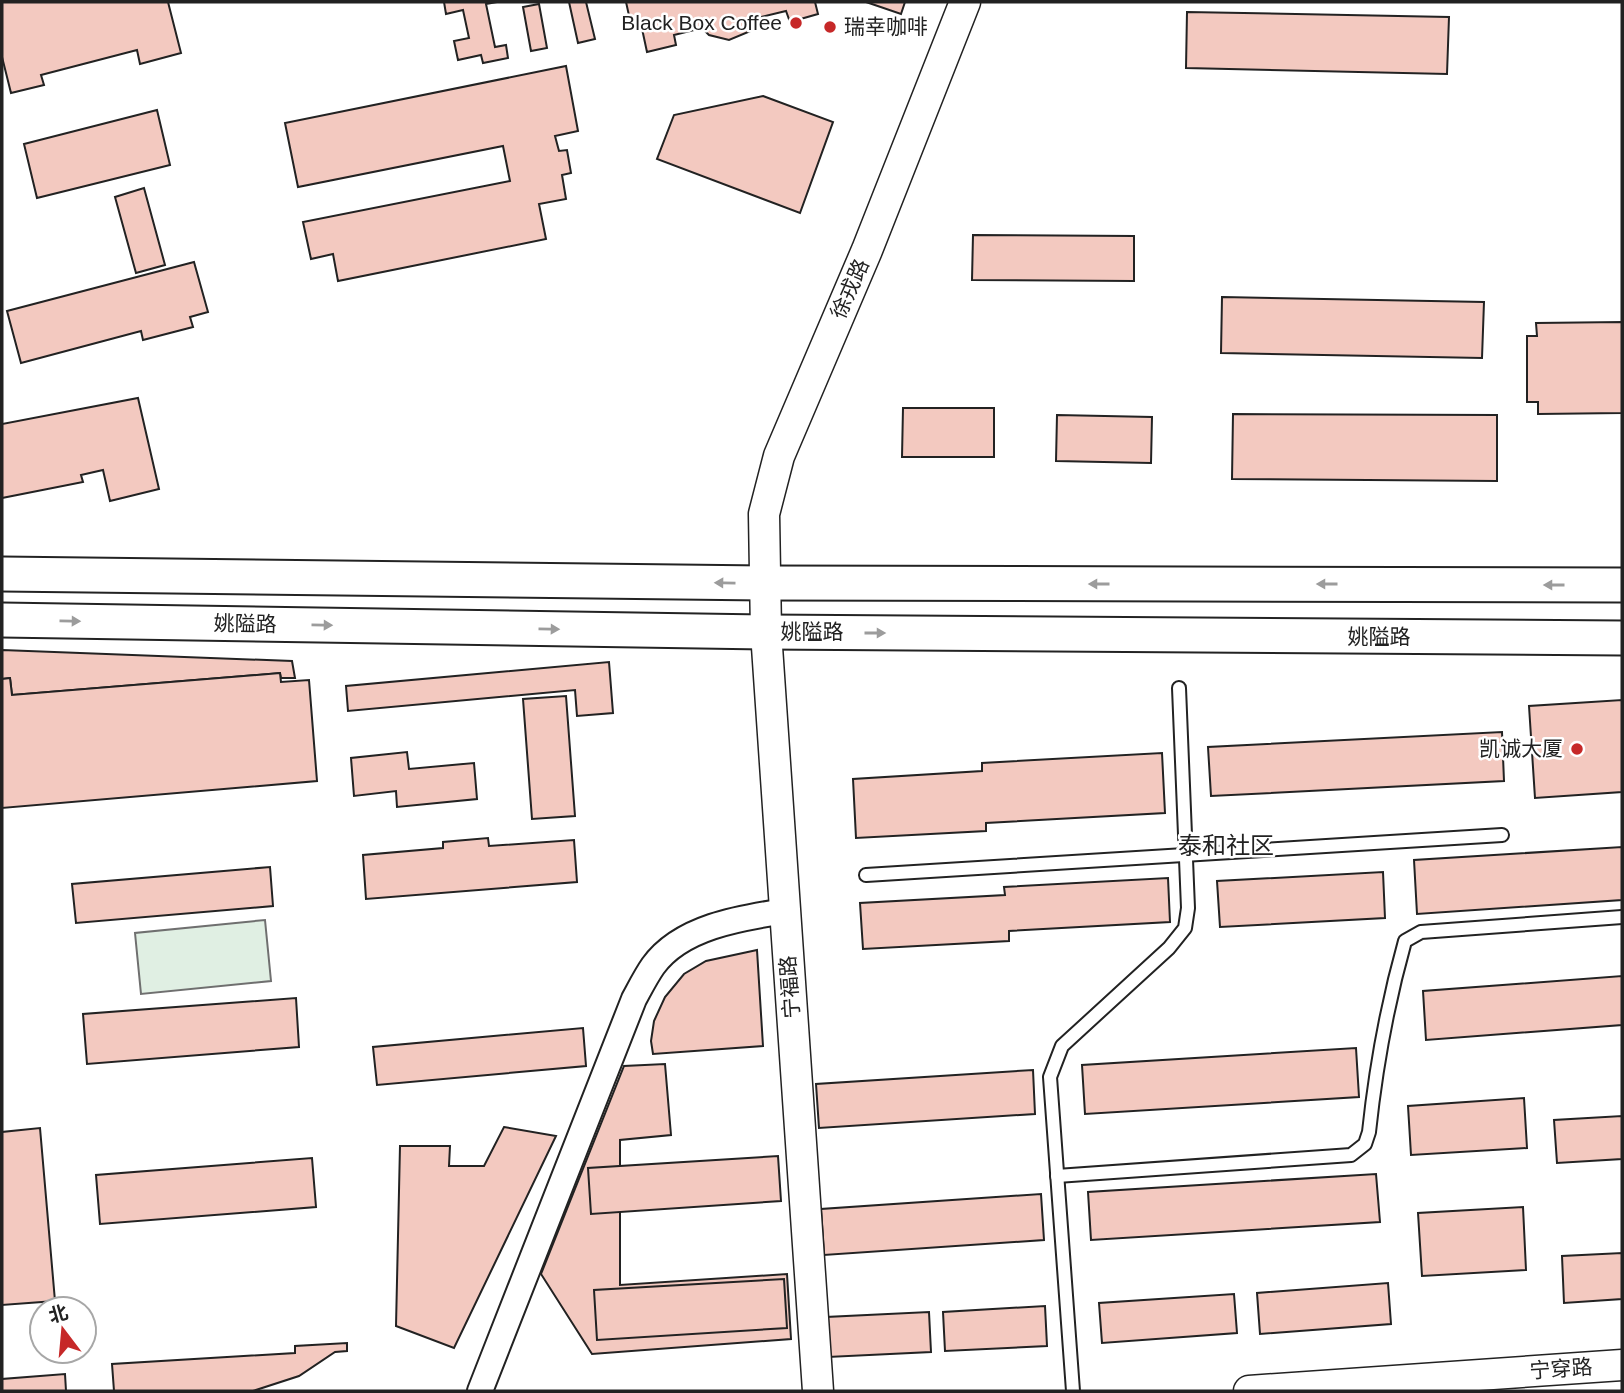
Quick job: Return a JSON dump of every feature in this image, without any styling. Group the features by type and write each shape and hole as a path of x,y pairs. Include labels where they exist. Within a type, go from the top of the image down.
{"main road":[{"path":"2,574 764,583 1622,585"},
{"name":"姚隘路","path":"2,620 766,632 1622,638"}],"street":[{"name":"徐戎路","path":"764,583 764,513 779,456 867,250 965,2"},
{"name":"宁福路","path":"764,583 818,1391"},
{"path":"480,1391 634,999 653,966 666,951 694,935 746,917 785,911"},
{"name":"宁穿路","path":"1249,1391 1622,1364"}],"lane":[{"path":"1073,1391 1050,1077 1053,1061 1062,1045 1169,948 1185,928 1188,908 1179,688"},
{"path":"866,876 1502,835"},
{"path":"1057,1176 1351,1155 1365,1144 1369,1132 1377,1055 1387,1004 1405,941 1421,932 1622,917"}],"green space":[{"path":"265,920 271,981 141,994 135,933"}],"building":[{"path":"2,2 168,2 181,53 140,64 137,50 41,75 44,85 11,93 2,57"},
{"path":"444,2 497,2 486,4 495,47 506,45 508,58 483,63 481,55 458,60 454,41 469,38 463,10 446,14"},
{"path":"569,2 586,2 595,39 578,43"},
{"path":"626,2 815,2 818,14 790,22 786,11 757,18 753,30 729,40 709,35 702,28 674,35 676,45 647,52 641,24 630,20"},
{"path":"866,2 905,2 901,14"},
{"path":"539,4 547,48 531,51 523,7"},
{"path":"1187,12 1449,17 1447,74 1186,68"},
{"path":"566,66 578,131 555,136 559,151 567,150 571,173 562,175 566,199 539,204 546,239 338,281 333,254 311,259 303,222 510,181 503,146 298,187 285,123"},
{"path":"763,96 833,122 800,213 657,159 674,115"},
{"path":"157,110 170,165 37,198 24,144"},
{"path":"144,188 165,265 136,273 115,197"},
{"path":"973,235 1134,236 1134,281 972,280"},
{"path":"194,262 208,312 190,317 193,327 143,340 141,331 21,363 7,311"},
{"path":"1222,297 1484,302 1482,358 1221,353"},
{"path":"1622,322 1622,413 1538,414 1538,402 1527,402 1527,336 1537,336 1536,323"},
{"path":"138,398 159,489 110,501 103,470 81,475 83,482 2,498 2,424"},
{"path":"903,408 994,408 994,457 902,457"},
{"path":"1233,414 1497,415 1497,481 1232,479"},
{"path":"1057,415 1152,417 1151,463 1056,461"},
{"path":"2,650 292,661 295,678 281,678 280,673 12,695 10,678 2,679"},
{"path":"609,662 613,713 577,716 575,690 348,711 346,686"},
{"path":"280,673 281,682 309,680 317,781 2,808 2,679 10,678 12,695"},
{"path":"566,696 575,816 532,819 523,699"},
{"name":"凯诚大厦","path":"1622,700 1622,792 1535,798 1529,706"},
{"path":"1502,732 1504,781 1211,796 1208,747"},
{"path":"407,752 409,769 474,763 477,799 397,807 396,791 354,796 351,758"},
{"path":"1162,753 1165,813 986,823 986,831 856,838 853,779 982,771 982,763"},
{"path":"488,838 489,846 574,840 577,882 366,899 363,855 443,848 443,842"},
{"path":"1622,847 1622,900 1417,914 1414,860"},
{"path":"270,867 273,906 76,923 72,884"},
{"path":"1383,872 1385,918 1220,927 1217,881"},
{"path":"1168,878 1170,922 1009,931 1009,941 863,949 860,903 1005,895 1004,887"},
{"path":"757,950 763,1046 653,1054 651,1041 654,1021 665,997 684,974 706,961"},
{"path":"1622,976 1622,1025 1426,1040 1423,991"},
{"path":"296,998 299,1047 87,1064 83,1014"},
{"path":"583,1028 586,1066 377,1085 373,1047"},
{"path":"1356,1048 1359,1097 1085,1114 1082,1065"},
{"path":"665,1064 671,1135 620,1140 620,1285 787,1274 791,1339 592,1354 541,1274 624,1066"},
{"path":"1033,1070 1035,1114 819,1128 816,1084"},
{"path":"1524,1098 1527,1148 1411,1155 1408,1106"},
{"path":"1622,1116 1622,1159 1557,1163 1554,1120"},
{"path":"504,1127 556,1136 454,1348 396,1326 400,1146 450,1146 449,1166 484,1166"},
{"path":"40,1128 54,1295 28,1295 28,1303 2,1305 2,1132"},
{"path":"778,1156 781,1201 591,1214 588,1168"},
{"path":"312,1158 316,1207 100,1224 96,1175"},
{"path":"1376,1174 1380,1222 1091,1240 1088,1192"},
{"path":"1041,1194 1044,1240 824,1255 821,1209"},
{"path":"1523,1207 1526,1270 1422,1276 1418,1213"},
{"path":"1622,1253 1622,1299 1564,1303 1562,1256"},
{"path":"784,1279 787,1328 597,1340 594,1290"},
{"path":"1388,1283 1391,1324 1260,1334 1257,1293"},
{"path":"1234,1294 1237,1333 1102,1343 1099,1303"},
{"path":"1045,1306 1047,1346 945,1351 943,1312"},
{"path":"929,1312 931,1352 828,1357 826,1317"},
{"path":"347,1343 347,1351 335,1352 299,1376 253,1391 114,1391 112,1364 295,1353 295,1346"},
{"path":"65,1374 66,1391 2,1391 2,1379"}],"place":[{"name":"Black Box Coffee","path":"796,23"},
{"name":"瑞幸咖啡","path":"830,27"},
{"name":"凯诚大厦","path":"1577,749"}],"district":[{"name":"泰和社区","path":"1226,846"}]}
